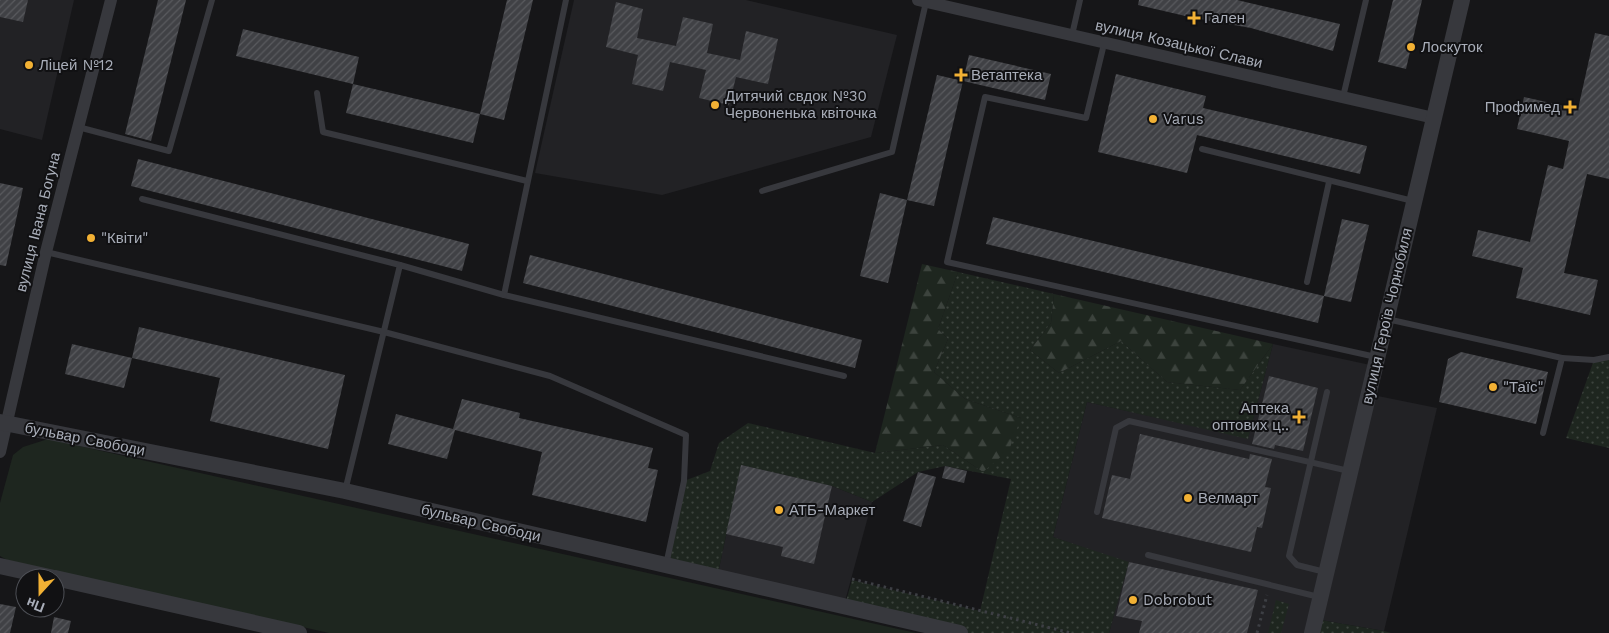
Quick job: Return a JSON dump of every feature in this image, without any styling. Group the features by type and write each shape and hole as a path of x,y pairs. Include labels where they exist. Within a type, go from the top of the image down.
{"street":[{"name":"вулиця Івана Богуна","path":"0,452 4,422 111,0"},
{"name":"вулиця Героїв Чорнобиля","path":"1312,633 1462,0"},
{"name":"вулиця Козацької Слави","path":"922,1 1434,118"},
{"name":"бульвар Свободи","path":"4,422 345,491 960,633"},
{"path":"0,566 15,569"},
{"path":"65,580 299,633"}],"lane":[{"path":"78,127 169,151 212,0"},
{"path":"504,295 566,0"},
{"path":"1072,36 1080,0"},
{"path":"1343,97 1366,0"},
{"path":"762,191 892,152 922,1"},
{"path":"1104,44 1086,118 985,97 947,262 1377,357"},
{"path":"317,93 323,132 527,181"},
{"path":"1202,149 1414,202"},
{"path":"1307,282 1329,182"},
{"path":"142,199 400,264 504,295 844,376"},
{"path":"46,252 384,332 550,376 686,435 684,481 666,566"},
{"path":"345,491 400,264"},
{"path":"1386,319 1562,358 1594,360 1609,357"},
{"path":"1543,433 1562,358"},
{"path":"1326,572 1297,565 1289,556 1327,392"},
{"path":"1097,512 1116,428 1129,421 1350,471"},
{"path":"1148,556 1320,597"}],"path":[{"path":"852,579 1072,633"},
{"path":"1257,633 1268,593 1274,590"}],"shaded area":[{"name":"Ліцей №12","path":"0,0 74,0 42,140 0,129"},
{"name":"Дитячий свдок №30 Червоненька квіточка","path":"574,0 746,0 897,35 871,137 662,195 535,173"},
{"path":"1273,344 1375,366 1368,394 1437,408 1384,631 1315,619 1312,633 1109,633 1128,563 1053,537 1087,402 1248,438"},
{"path":"741,465 832,486 872,502 844,605 717,578"}],"green space":[{"path":"922,264 958,272 938,329 948,339 934,372 965,399 1021,418 1009,450 983,472 943,445 875,453"},
{"path":"958,272 1054,294 1051,323 1030,350 1059,373 1121,341 1167,382 1240,390 1273,344 1248,439 1087,402 1053,537 1129,562 1109,633 1071,633 1042,626 1068,633 965,633 845,605 852,580 980,611 1011,479 945,466 918,472 872,502 832,486 741,465 717,578 666,566 684,481 710,471 719,443 748,423 875,453 943,445 983,472 1021,418 965,399 934,372 948,339 938,329"},
{"path":"1054,294 1273,344 1240,390 1167,382 1121,341 1059,373 1030,350 1051,323"},
{"path":"1609,357 1609,448 1566,438 1594,360"},
{"path":"48,439 916,633 329,633 65,573 65,568 42,568 7,560 0,556 0,503 13,455 23,447"},
{"path":"1276,600 1289,604 1281,633 1268,633"},
{"path":"1315,619 1384,631 1391,633 1312,633"}],"building":[{"path":"0,0 28,0 23,22 0,17"},
{"path":"158,0 186,0 151,141 125,134"},
{"path":"507,0 533,0 504,120 480,114"},
{"path":"1139,0 1237,0 1340,24 1333,51 1251,28 1194,18 1138,5"},
{"path":"1393,0 1422,0 1406,69 1378,62"},
{"path":"616,2 643,9 637,38 676,46 683,17 713,24 707,53 740,60 746,31 778,39 768,84 736,77 729,105 699,98 706,70 670,62 663,91 632,84 638,55 606,47"},
{"path":"243,29 359,57 353,84 236,56"},
{"path":"1595,33 1609,36 1609,179 1587,174 1564,273 1598,280 1590,315 1516,298 1523,268 1472,256 1478,230 1530,242 1548,165 1563,169 1569,141 1517,129 1524,97 1578,109"},
{"path":"969,55 1051,74 1045,100 963,81"},
{"name":"Varus","path":"1116,74 1206,96 1203,108 1367,146 1360,174 1197,135 1187,173 1098,152"},
{"path":"937,75 963,81 934,206 907,200"},
{"path":"353,84 480,114 473,143 346,113"},
{"path":"138,159 469,244 462,271 131,186"},
{"path":"0,183 23,188 6,266 0,265"},
{"path":"880,193 907,200 888,283 860,276"},
{"path":"993,217 1324,296 1318,323 986,244"},
{"path":"1342,219 1369,225 1351,302 1324,296"},
{"path":"530,255 862,340 855,368 523,283"},
{"path":"139,327 345,375 328,449 210,421 220,378 132,358"},
{"path":"72,344 132,358 124,388 65,374"},
{"name":"\"Таїс\"","path":"1461,352 1548,372 1536,424 1439,402 1448,359"},
{"path":"1269,376 1318,388 1303,451 1275,445 1274,449 1252,444"},
{"path":"462,399 520,413 519,418 653,448 648,468 658,470 646,522 532,495 542,452 455,430 447,459 388,444 396,414 453,429"},
{"name":"Велмарт","path":"1140,434 1249,459 1250,454 1272,459 1265,487 1271,488 1262,528 1257,527 1251,552 1102,518 1112,475 1130,479"},
{"name":"АТБ-Маркет","path":"741,465 832,486 814,564 781,556 783,547 726,534"},
{"path":"945,466 967,471 964,483 942,478"},
{"path":"918,472 936,477 921,527 903,521"},
{"path":"1129,562 1258,590 1247,633 1139,633 1142,621 1116,616"},
{"path":"0,604 15,607 10,633 0,633"},
{"path":"54,618 71,621 68,633 51,633"}],"place":[{"name":"Гален","path":"1194,18"},
{"name":"Лоскуток","path":"1411,47"},
{"name":"Ліцей №12","path":"29,65"},
{"name":"Ветаптека","path":"961,75"},
{"name":"Дитячий свдок №30 Червоненька квіточка","path":"715,105"},
{"name":"Профимед","path":"1570,107"},
{"name":"Varus","path":"1153,119"},
{"name":"\"Квіти\"","path":"91,238"},
{"name":"\"Таїс\"","path":"1493,387"},
{"name":"Аптека оптових ц‥","path":"1299,417"},
{"name":"Велмарт","path":"1188,498"},
{"name":"АТБ-Маркет","path":"779,510"},
{"name":"Dobrobut","path":"1133,600"}]}
